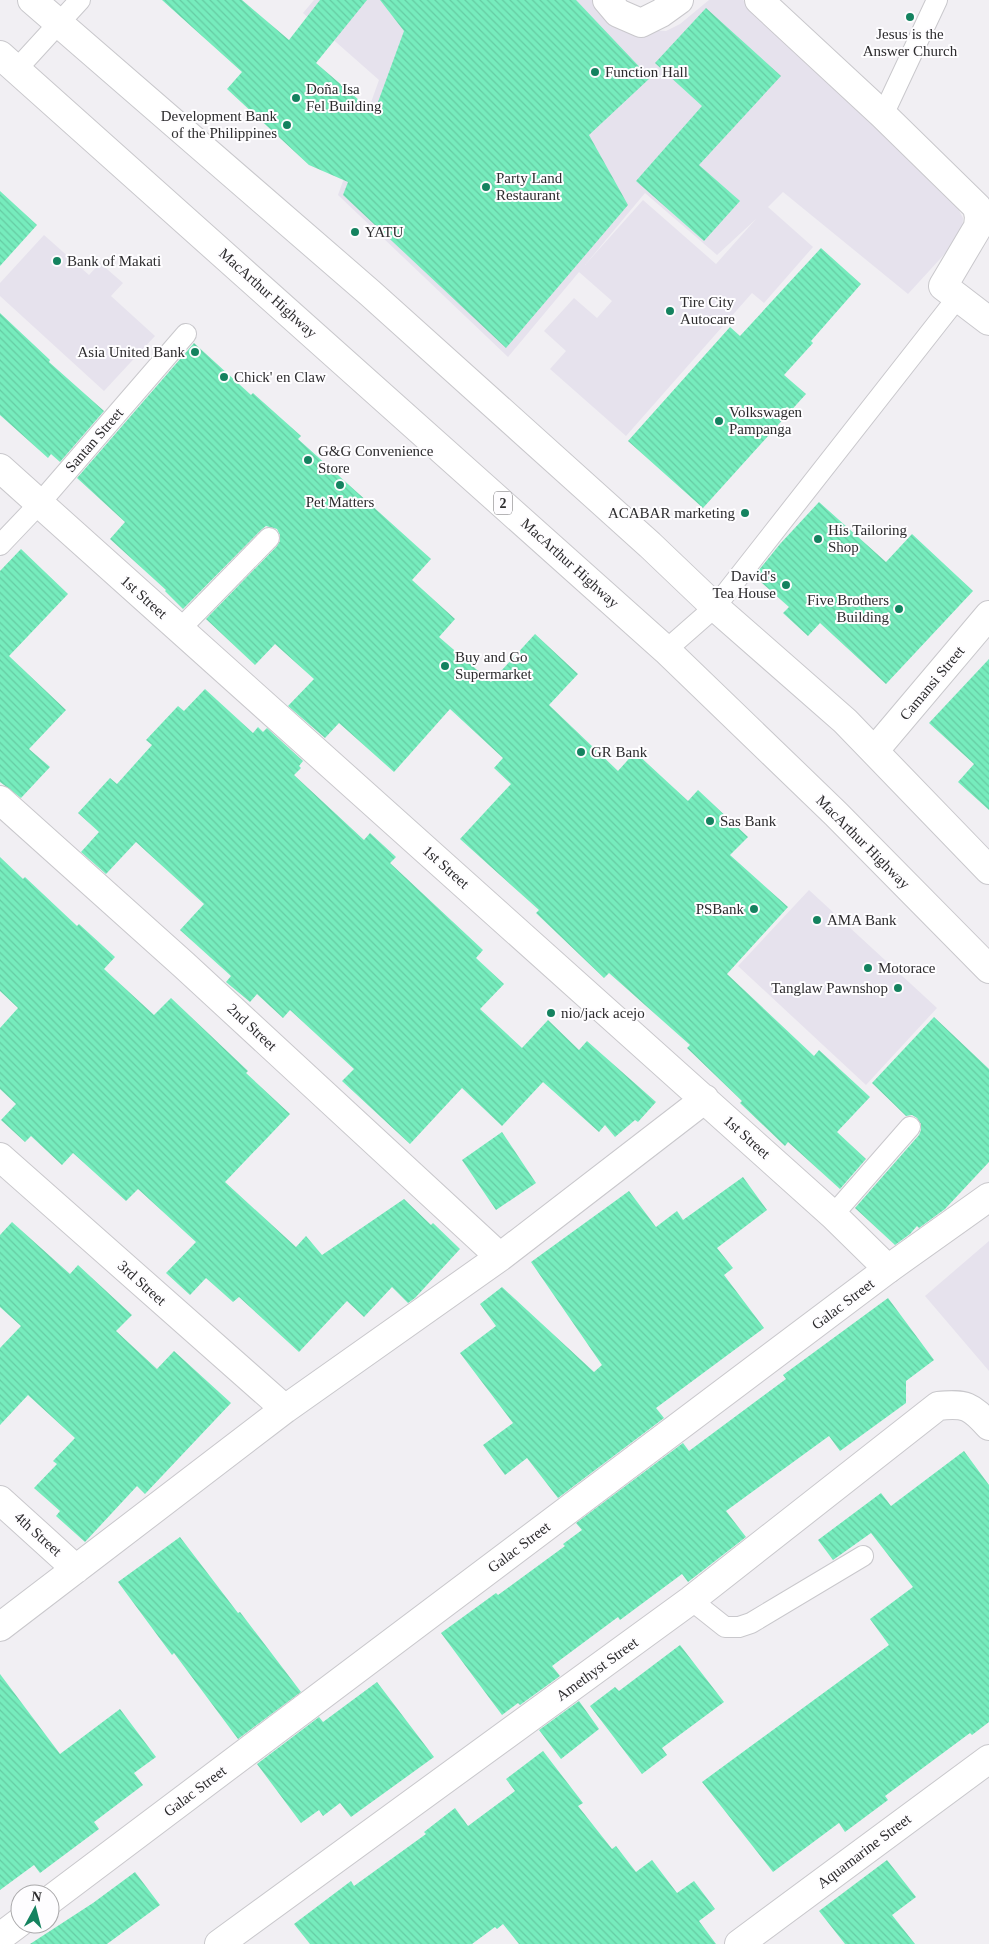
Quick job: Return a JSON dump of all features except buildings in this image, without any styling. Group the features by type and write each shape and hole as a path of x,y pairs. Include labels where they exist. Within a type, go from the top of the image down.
{"main road":[{"path":"32,0 370,293 650,545 715,607 846,721 989,870"},
{"path":"607,0 618,13 641,23 661,13 679,0"},
{"path":"759,0 882,115 976,207 979,217 978,227 943,286 989,321"},
{"name":"MacArthur Highway","path":"8,62 666,650 836,814 989,969"},
{"name":"1st Street","path":"0,468 705,1099 833,1215 888,1270"},
{"name":"Camansi Street","path":"875,750 989,616"},
{"name":"2nd Street","path":"0,800 184,964 500,1257"},
{"path":"0,1627 285,1409 500,1257 705,1099"},
{"name":"3rd Street","path":"0,1157 285,1409"},
{"name":"Galac Street","path":"60,1892 888,1270 989,1197"},
{"name":"Amethyst Street","path":"219,1944 691,1600 938,1406 955,1404 981,1418"},
{"name":"4th Street","path":"0,1500 76,1569"},
{"name":"Aquamarine Street","path":"739,1944 989,1759"}],"lane":[{"path":"8,62 58,24 80,0"},
{"path":"882,115 937,0"},
{"path":"666,650 715,607 958,297"},
{"name":"Santan Street","path":"0,545 39,504 186,334"},
{"path":"180,629 270,538"},
{"path":"833,1215 910,1127"},
{"path":"691,1600 725,1627 739,1627 750,1623 862,1556"}],"shaded area":[{"name":"Party Land Restaurant","path":"314,0 599,0 644,30 666,31 680,24 709,0 743,0 953,199 963,218 962,235 908,294 783,192 768,207 813,247 764,303 752,293 626,436 550,369 566,351 544,331 574,298 597,318 612,301 579,272 508,357 338,195 379,80 303,13","holes":["645,193 717,255 756,219 716,264 643,200 585,265"]},
{"path":"44,235 89,275 100,263 123,283 111,296 155,336 104,391 0,296 0,283"},
{"path":"809,890 937,1008 866,1085 738,966"},
{"path":"989,1241 989,1371 925,1296"}],"place":[{"name":"Jesus is the Answer Church","path":"910,17"},
{"name":"Function Hall","path":"595,72"},
{"name":"Doña Isa Fel Building","path":"296,98"},
{"name":"Development Bank of the Philippines","path":"287,125"},
{"name":"Party Land Restaurant","path":"486,187"},
{"name":"YATU","path":"355,232"},
{"name":"Bank of Makati","path":"57,261"},
{"name":"Tire City Autocare","path":"670,311"},
{"name":"Asia United Bank","path":"195,352"},
{"name":"Chick' en Claw","path":"224,377"},
{"name":"Volkswagen Pampanga","path":"719,421"},
{"name":"G&G Convenience Store","path":"308,460"},
{"name":"Pet Matters","path":"340,485"},
{"name":"ACABAR marketing","path":"745,513"},
{"name":"His Tailoring Shop","path":"818,539"},
{"name":"David's Tea House","path":"786,585"},
{"name":"Five Brothers Building","path":"899,609"},
{"name":"Buy and Go Supermarket","path":"445,666"},
{"name":"GR Bank","path":"581,752"},
{"name":"Sas Bank","path":"710,821"},
{"name":"PSBank","path":"754,909"},
{"name":"AMA Bank","path":"817,920"},
{"name":"Motorace","path":"868,968"},
{"name":"Tanglaw Pawnshop","path":"898,988"},
{"name":"nio/jack acejo","path":"551,1013"}]}
